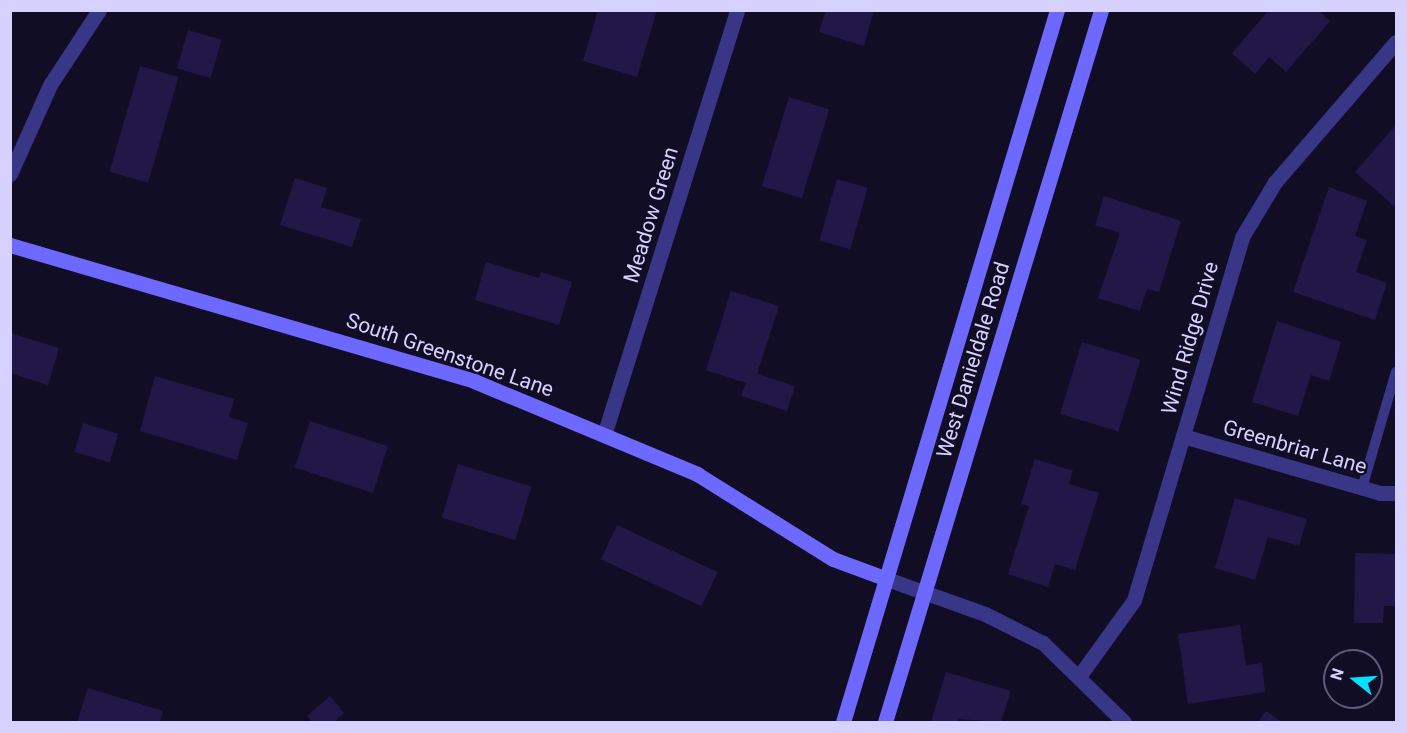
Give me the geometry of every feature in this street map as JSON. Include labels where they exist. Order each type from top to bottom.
[{"type":"main road","name":"West Danieldale Road","points":[[843,723],[884,578],[1057,10]]},
{"type":"main road","name":"West Danieldale Road","points":[[885,723],[1101,10]]},
{"type":"main road","name":"South Greenstone Lane","points":[[10,245],[474,381],[605,432],[696,474],[832,559],[884,578]]},
{"type":"street","points":[[10,174],[50,86],[99,10]]},
{"type":"street","name":"Meadow Green","points":[[605,432],[737,10]]},
{"type":"street","name":"Wind Ridge Drive","points":[[1080,675],[1134,600],[1242,237],[1275,182],[1396,42]]},
{"type":"street","name":"Greenbriar Lane","points":[[1183,436],[1362,488],[1396,493]]},
{"type":"street","points":[[884,578],[926,590],[1043,643],[1080,675],[1124,723]]},
{"type":"lane","points":[[1362,488],[1396,372]]},
{"type":"building","points":[[598,10],[657,10],[637,77],[583,61]]},
{"type":"building","points":[[826,10],[874,10],[864,46],[819,32]]},
{"type":"building","points":[[1269,10],[1318,10],[1330,21],[1286,72],[1269,57],[1255,74],[1232,53]]},
{"type":"building","points":[[188,30],[222,40],[211,78],[177,68]]},
{"type":"building","points":[[140,66],[178,77],[148,183],[110,172]]},
{"type":"building","points":[[789,97],[829,109],[802,198],[762,186]]},
{"type":"building","points":[[1396,125],[1396,203],[1394,206],[1355,172]]},
{"type":"building","points":[[295,178],[327,188],[321,207],[361,219],[352,247],[280,225]]},
{"type":"building","points":[[837,179],[868,188],[850,249],[819,241]]},
{"type":"building","points":[[1329,187],[1367,201],[1355,236],[1367,240],[1356,272],[1387,283],[1375,320],[1293,292]]},
{"type":"building","points":[[1104,196],[1181,221],[1159,292],[1147,289],[1140,311],[1098,298],[1120,233],[1095,225]]},
{"type":"building","points":[[486,262],[539,278],[541,272],[572,282],[559,325],[475,300]]},
{"type":"building","points":[[731,291],[779,306],[757,374],[795,386],[787,411],[741,396],[746,383],[706,370]]},
{"type":"building","points":[[1277,321],[1341,342],[1329,381],[1311,375],[1298,416],[1252,402]]},
{"type":"building","points":[[10,333],[59,348],[48,385],[10,373]]},
{"type":"building","points":[[1082,342],[1140,360],[1118,432],[1060,414]]},
{"type":"building","points":[[155,376],[234,399],[229,417],[248,423],[237,460],[140,431]]},
{"type":"building","points":[[310,421],[388,446],[373,493],[295,468]]},
{"type":"building","points":[[83,423],[118,434],[110,463],[74,452]]},
{"type":"building","points":[[1035,459],[1073,471],[1069,484],[1099,493],[1075,570],[1055,564],[1048,587],[1008,574],[1029,506],[1021,504]]},
{"type":"building","points":[[458,464],[532,487],[515,540],[442,518]]},
{"type":"building","points":[[1235,498],[1307,519],[1299,546],[1268,537],[1255,580],[1215,568]]},
{"type":"building","points":[[617,525],[718,572],[702,606],[601,559]]},
{"type":"building","points":[[1355,553],[1396,554],[1396,606],[1384,606],[1383,623],[1354,623]]},
{"type":"building","points":[[1240,625],[1246,665],[1262,663],[1265,692],[1188,704],[1178,634]]},
{"type":"building","points":[[946,672],[1011,691],[1001,722],[959,719],[958,722],[931,722]]},
{"type":"building","points":[[88,688],[163,711],[160,722],[77,722]]},
{"type":"building","points":[[330,696],[344,713],[334,722],[312,722],[307,716]]},
{"type":"building","points":[[1266,711],[1282,722],[1258,722]]}]
